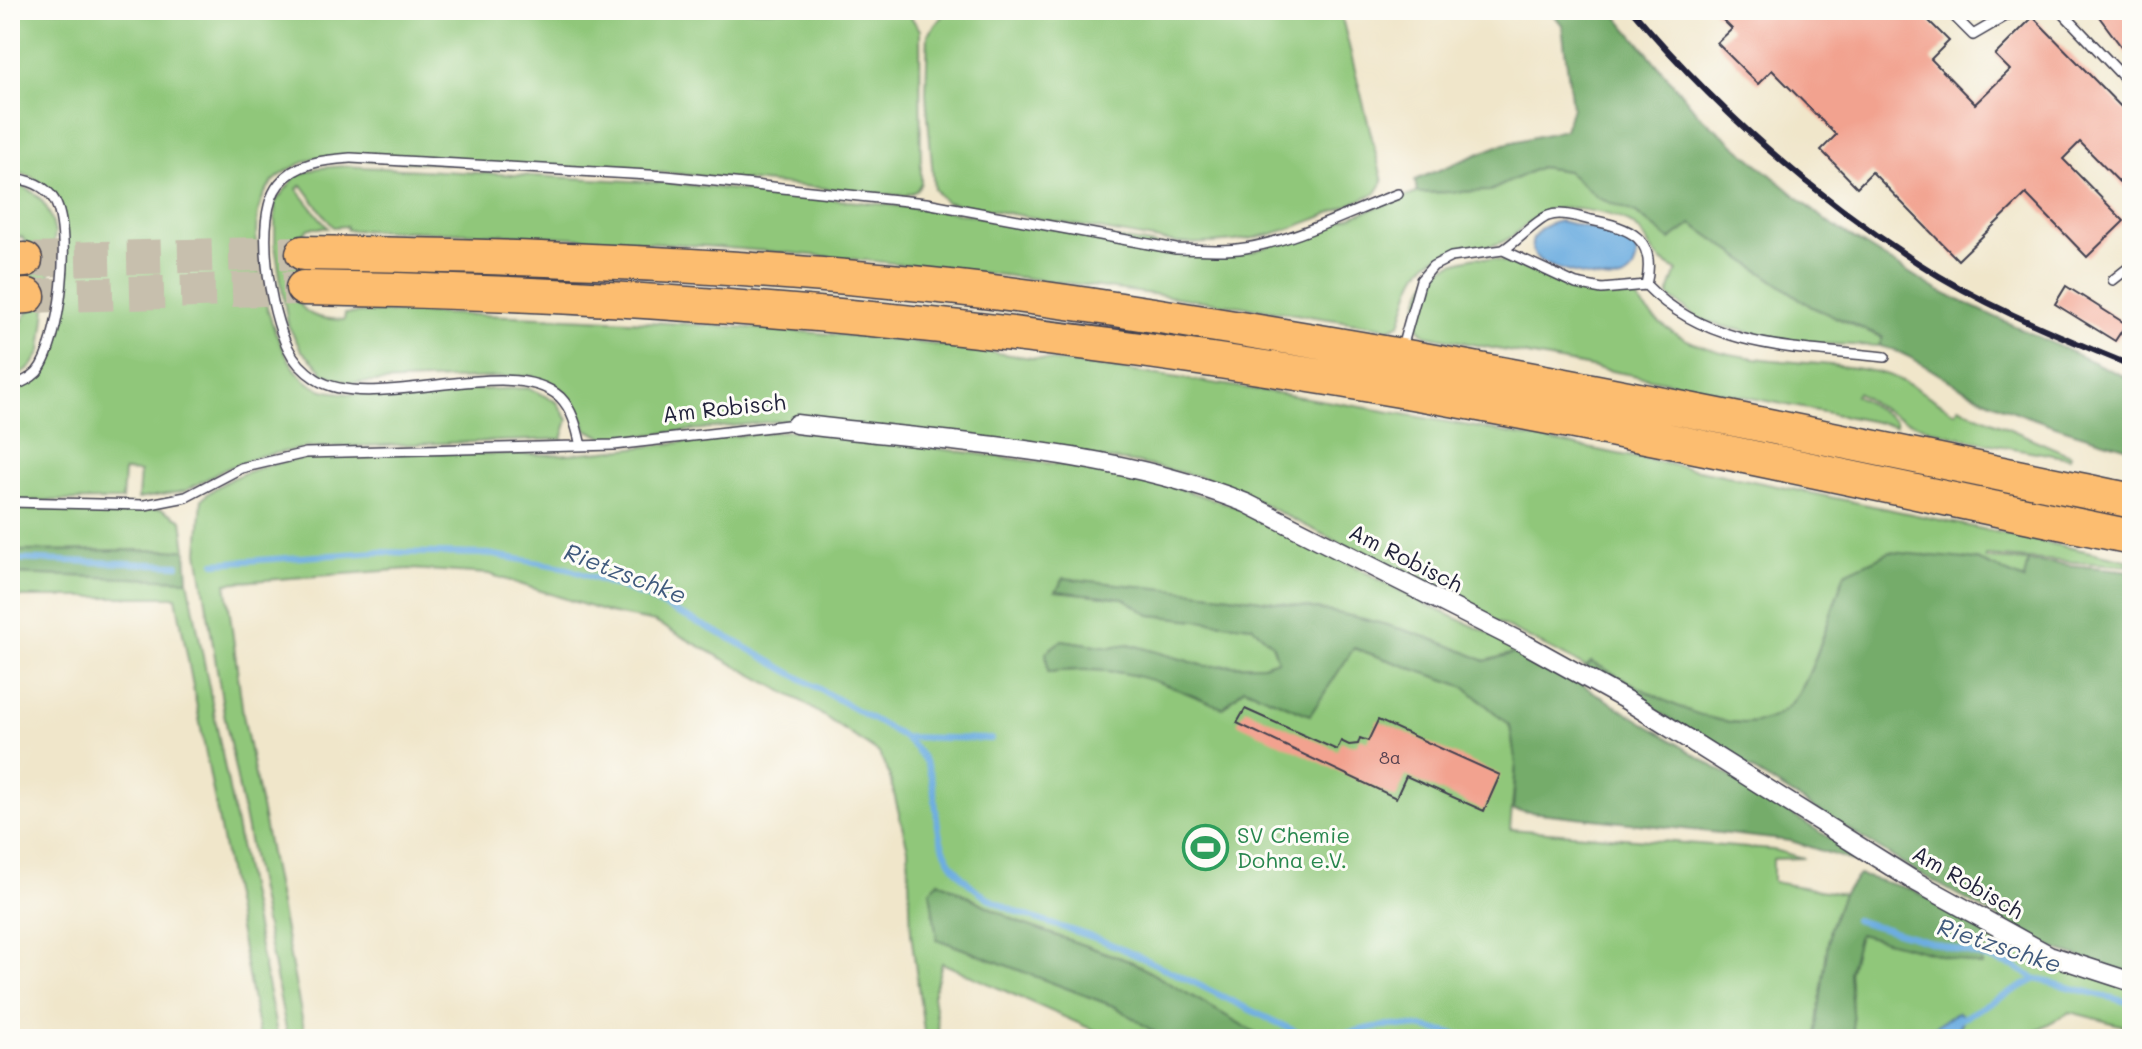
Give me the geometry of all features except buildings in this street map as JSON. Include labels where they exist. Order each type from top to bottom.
[{"type":"highway","points":[[303,253],[510,256],[881,280],[1161,316],[1400,355],[2132,501]]},
{"type":"highway","points":[[303,288],[516,292],[735,305],[879,318],[1154,354],[1411,392],[2132,537]]},
{"type":"street","name":"Am Robisch","points":[[796,424],[1066,458],[1202,485],[1246,503],[1527,645],[1626,700],[1911,879],[2049,955],[2132,982]]},
{"type":"lane","points":[[1948,10],[1973,35],[2016,10]]},
{"type":"lane","points":[[2060,10],[2132,86]]},
{"type":"lane","points":[[581,446],[568,407],[546,388],[487,382],[358,389],[327,385],[299,365],[287,347],[277,316],[268,262],[266,211],[280,182],[294,170],[314,162],[351,158],[667,176],[926,203],[1176,249],[1213,250],[1245,248],[1275,240],[1398,194]]},
{"type":"lane","points":[[10,178],[36,183],[54,199],[63,228],[64,246],[49,349],[37,372],[10,387]]},
{"type":"lane","points":[[1400,355],[1417,288],[1433,266],[1451,257],[1503,250],[1547,216],[1569,215],[1622,227],[1638,237],[1649,261],[1646,285]]},
{"type":"lane","points":[[1503,250],[1576,284],[1602,289],[1646,285]]},
{"type":"lane","points":[[2113,280],[2132,265]]},
{"type":"lane","points":[[1646,285],[1665,304],[1688,319],[1727,335],[1752,342],[1885,357]]},
{"type":"lane","name":"Am Robisch","points":[[10,502],[145,505],[186,497],[241,468],[306,453],[581,446],[796,424]]},
{"type":"green space","points":[[10,10],[906,10],[920,30],[921,183],[916,191],[904,196],[668,173],[314,158],[274,181],[265,193],[258,212],[256,236],[263,293],[282,347],[295,369],[318,388],[350,394],[529,388],[557,402],[568,420],[562,439],[306,448],[260,456],[223,470],[185,491],[138,499],[140,472],[124,471],[122,500],[10,501],[10,393],[43,374],[50,363],[63,313],[67,251],[62,221],[52,196],[35,179],[10,172]]},
{"type":"green space","points":[[947,10],[1340,10],[1383,182],[1376,193],[1302,224],[1232,242],[1176,243],[945,202],[934,189],[926,93],[928,34]]},
{"type":"green space","points":[[1550,10],[1612,10],[1698,114],[1827,222],[1939,291],[2132,380],[2132,449],[2028,417],[1968,391],[1914,359],[1879,346],[1883,337],[1812,307],[1692,224],[1670,240],[1636,213],[1598,198],[1567,171],[1540,167],[1490,191],[1417,193],[1415,180],[1500,145],[1565,130],[1572,107],[1562,25]]},
{"type":"green space","points":[[344,166],[668,183],[940,210],[1213,254],[1252,252],[1417,193],[1490,191],[1540,167],[1567,171],[1598,198],[1636,213],[1670,240],[1692,224],[1812,307],[1883,338],[1879,346],[1798,343],[1712,324],[1698,318],[1668,296],[1677,270],[1653,252],[1634,226],[1608,215],[1572,209],[1550,210],[1497,244],[1443,254],[1427,263],[1410,291],[1400,324],[1389,328],[1129,291],[870,261],[609,240],[347,230],[346,226],[333,227],[302,185],[297,189],[328,228],[309,228],[297,240],[301,270],[298,301],[312,315],[330,319],[344,320],[345,314],[378,312],[752,328],[923,343],[1197,381],[1599,450],[2132,561],[2132,566],[1986,556],[1986,559],[2028,561],[2024,580],[1977,560],[1845,573],[1818,651],[1799,693],[1779,713],[1755,722],[1728,722],[1669,702],[1591,662],[1586,667],[1243,494],[1201,477],[1138,463],[797,419],[607,439],[586,429],[572,400],[560,388],[531,376],[350,383],[321,373],[321,369],[301,350],[288,325],[275,246],[275,202],[296,176],[318,168]]},
{"type":"green space","points":[[10,183],[28,189],[41,200],[50,214],[55,233],[41,351],[32,366],[10,381],[10,325],[22,321],[32,306],[26,275],[30,249],[22,237],[10,235]]},
{"type":"green space","points":[[1477,257],[1498,260],[1589,290],[1632,293],[1656,320],[1684,339],[1715,350],[1748,357],[1851,367],[1894,377],[1955,412],[1959,407],[2070,455],[2069,458],[1931,429],[1904,420],[1857,392],[1855,395],[1896,421],[1896,426],[1425,335],[1415,323],[1420,296],[1431,276],[1450,264]]},
{"type":"green space","points":[[798,430],[1137,475],[1253,512],[1423,603],[1526,650],[1485,661],[1436,640],[1332,612],[1225,596],[1064,579],[1056,591],[1123,598],[1150,615],[1252,626],[1272,644],[1278,660],[1263,665],[1205,666],[1129,644],[1110,647],[1062,640],[1049,672],[1098,670],[1139,676],[1223,707],[1244,688],[1310,715],[1353,648],[1466,687],[1510,726],[1516,764],[1510,829],[1773,850],[1804,858],[1773,859],[1773,882],[1843,894],[1830,928],[1815,1039],[1300,1039],[1258,1034],[1132,962],[1020,923],[938,881],[937,939],[1116,1007],[1165,1039],[1114,1039],[942,963],[933,996],[940,1039],[925,1039],[911,933],[908,849],[889,774],[879,753],[801,701],[655,622],[609,613],[489,574],[410,569],[226,583],[243,714],[306,1039],[288,1039],[224,713],[198,552],[202,499],[234,477],[276,464],[324,456],[376,452],[568,454]]},
{"type":"green space","points":[[10,509],[162,509],[182,520],[186,550],[10,551]]},
{"type":"green space","points":[[186,550],[188,580],[10,574],[10,551]]},
{"type":"green space","points":[[1890,552],[1977,560],[2024,580],[2028,561],[2132,571],[2132,974],[2052,948],[1917,872],[1586,667],[1591,662],[1669,702],[1728,722],[1755,722],[1779,713],[1799,693],[1805,681],[1845,573]]},
{"type":"green space","points":[[10,574],[188,580],[278,1039],[260,1039],[176,597],[10,597]]},
{"type":"green space","points":[[1064,578],[1225,595],[1332,612],[1436,640],[1485,661],[1526,650],[1857,855],[1859,863],[1791,841],[1513,810],[1516,764],[1510,726],[1465,687],[1354,648],[1310,715],[1244,688],[1223,708],[1158,682],[1119,672],[1048,672],[1046,652],[1062,640],[1110,647],[1129,644],[1205,666],[1263,665],[1278,660],[1272,644],[1252,626],[1150,615],[1123,598],[1056,591]]},
{"type":"green space","points":[[1859,875],[1913,890],[1993,934],[1982,956],[1982,966],[1859,934],[1849,973],[1854,1039],[1815,1039],[1830,928],[1843,894]]},
{"type":"green space","points":[[938,881],[1020,923],[1132,962],[1258,1034],[1300,1039],[1165,1039],[1116,1007],[937,939],[930,891]]},
{"type":"green space","points":[[1859,934],[1982,965],[1982,956],[1993,934],[2132,989],[2132,1028],[2070,1012],[2020,1039],[1944,1039],[1962,1024],[1919,1034],[1915,1039],[1854,1039],[1849,973]]},
{"type":"water","points":[[1560,221],[1631,238],[1637,256],[1631,273],[1621,279],[1604,279],[1565,271],[1538,259],[1533,252],[1533,239],[1541,229]]},
{"type":"water","points":[[1958,1012],[1964,1016],[1952,1034],[1915,1039]]},
{"type":"waterway","name":"Rietzschke","points":[[215,563],[376,552],[488,554],[563,567],[646,597],[733,640],[904,737],[991,739]]},
{"type":"waterway","name":"Rietzschke","points":[[10,559],[178,565]]},
{"type":"waterway","points":[[904,737],[922,756],[929,770],[940,835],[950,861],[975,888],[992,900],[1011,910],[1113,945],[1306,1036],[1333,1036],[1376,1027],[1401,1026],[1427,1028],[1477,1039]]},
{"type":"waterway","name":"Rietzschke","points":[[1855,920],[2013,966],[2036,979],[2132,1003]]},
{"type":"waterway","points":[[1960,1019],[2036,979]]},
{"type":"tunnel","points":[[25,260],[303,253]]},
{"type":"tunnel","points":[[28,296],[303,288]]},
{"type":"railway","points":[[1632,10],[1696,81],[1766,147],[1879,236],[1969,293],[2132,366]]},
{"type":"place","name":"SV Chemie Dohna e.V.","points":[[1206,848]]}]
